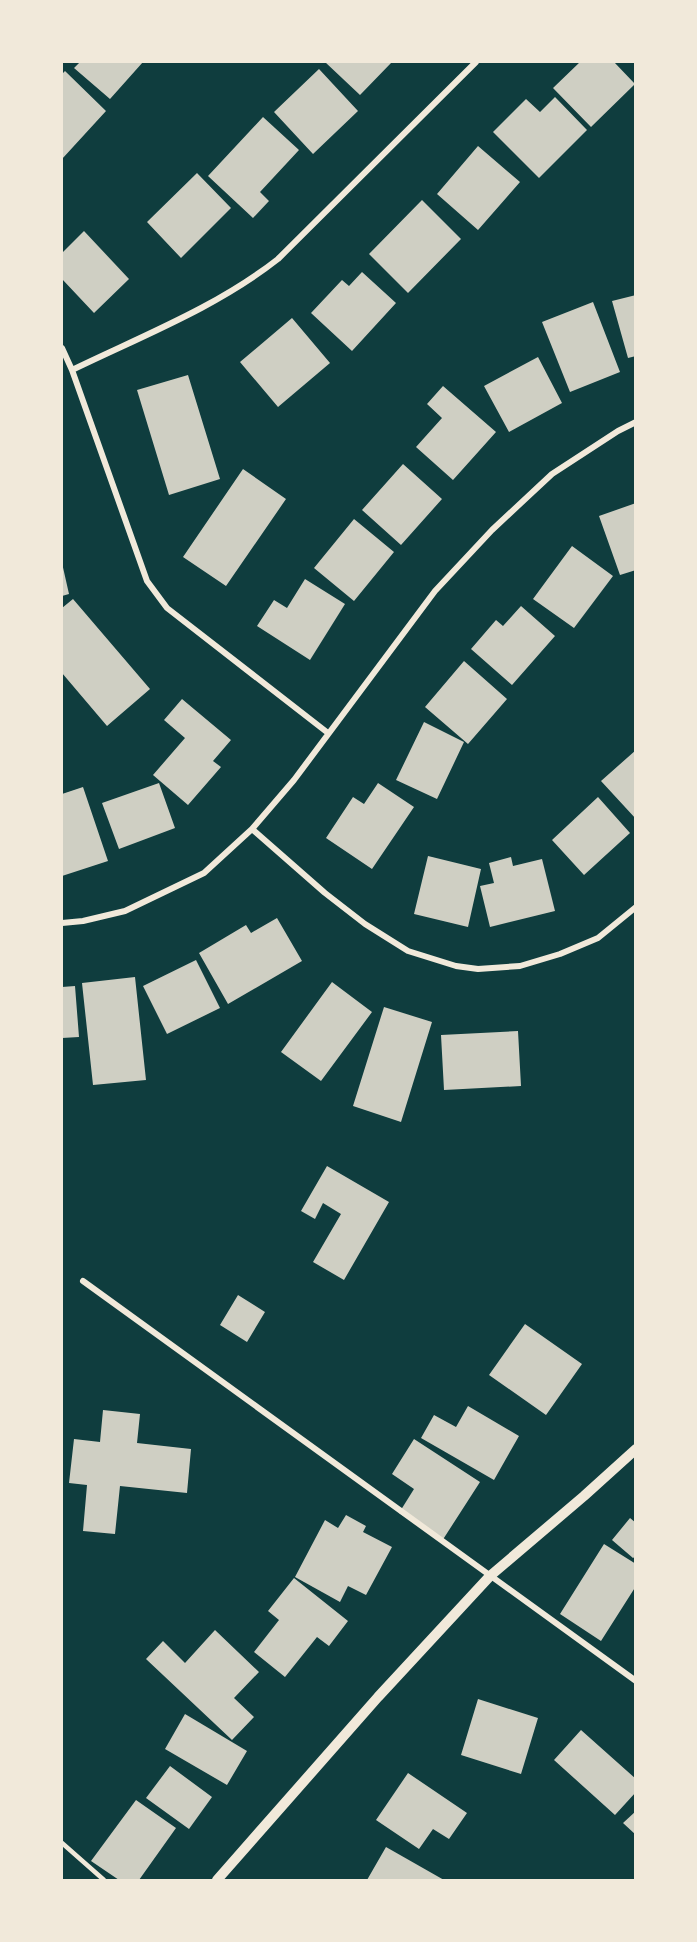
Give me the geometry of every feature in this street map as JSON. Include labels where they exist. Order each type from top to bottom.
[{"type":"street","points":[[72,370],[220,299],[256,277],[278,260],[476,62]]},
{"type":"street","points":[[62,348],[72,370],[147,581],[157,596],[167,608],[328,732]]},
{"type":"street","points":[[62,923],[83,921],[125,911],[204,873],[252,829],[294,780],[435,591],[492,531],[552,474],[618,431],[636,423]]},
{"type":"street","points":[[252,829],[325,893],[365,924],[408,951],[456,966],[478,969],[520,966],[560,954],[598,938],[636,907]]},
{"type":"street","points":[[83,1281],[636,1681]]},
{"type":"street","points":[[217,1881],[378,1697],[490,1576],[636,1449]]},
{"type":"lane","points":[[62,1843],[104,1881]]},
{"type":"building","points":[[80,62],[143,62],[110,99],[74,68]]},
{"type":"building","points":[[325,62],[392,62],[360,95]]},
{"type":"building","points":[[580,62],[614,62],[635,84],[591,127],[553,88]]},
{"type":"building","points":[[319,69],[358,111],[313,154],[274,112]]},
{"type":"building","points":[[65,71],[106,111],[62,159],[62,74]]},
{"type":"building","points":[[555,97],[587,130],[539,178],[493,132],[526,99],[540,112]]},
{"type":"building","points":[[263,117],[299,150],[260,192],[269,201],[253,218],[208,176]]},
{"type":"building","points":[[478,146],[520,182],[478,230],[437,194]]},
{"type":"building","points":[[197,173],[231,208],[181,258],[147,222]]},
{"type":"building","points":[[422,200],[461,239],[408,293],[369,254]]},
{"type":"building","points":[[84,231],[129,279],[94,313],[62,279],[62,253]]},
{"type":"building","points":[[362,272],[396,303],[352,351],[311,313],[342,280],[349,286]]},
{"type":"building","points":[[636,295],[636,356],[628,358],[612,301]]},
{"type":"building","points":[[593,302],[620,372],[570,392],[542,322]]},
{"type":"building","points":[[292,318],[330,363],[278,407],[240,362]]},
{"type":"building","points":[[538,357],[562,403],[509,432],[484,386]]},
{"type":"building","points":[[188,375],[220,479],[169,495],[137,390]]},
{"type":"building","points":[[443,386],[496,432],[453,480],[416,447],[442,418],[427,404]]},
{"type":"building","points":[[403,464],[442,499],[401,545],[362,510]]},
{"type":"building","points":[[243,469],[286,499],[226,586],[183,557]]},
{"type":"building","points":[[636,503],[636,570],[620,575],[599,516]]},
{"type":"building","points":[[354,519],[394,552],[354,601],[314,568]]},
{"type":"building","points":[[572,546],[613,576],[574,628],[533,599]]},
{"type":"building","points":[[62,563],[69,594],[62,596]]},
{"type":"building","points":[[305,579],[345,604],[310,660],[257,626],[274,600],[287,608]]},
{"type":"building","points":[[73,599],[150,689],[107,726],[62,673],[62,608]]},
{"type":"building","points":[[521,606],[555,636],[512,685],[471,649],[496,620],[503,626]]},
{"type":"building","points":[[464,661],[507,699],[468,744],[425,707]]},
{"type":"building","points":[[182,699],[231,740],[213,761],[221,767],[188,805],[153,775],[185,738],[164,720]]},
{"type":"building","points":[[424,722],[464,742],[437,799],[396,780]]},
{"type":"building","points":[[636,750],[636,819],[601,781]]},
{"type":"building","points":[[159,783],[175,828],[119,849],[102,803]]},
{"type":"building","points":[[378,783],[414,807],[372,869],[326,838],[353,797],[364,804]]},
{"type":"building","points":[[83,787],[108,861],[62,876],[62,794]]},
{"type":"building","points":[[598,797],[630,833],[584,875],[552,840]]},
{"type":"building","points":[[428,856],[481,869],[468,927],[414,914]]},
{"type":"building","points":[[511,857],[513,866],[542,859],[555,911],[490,927],[480,886],[494,883],[489,863]]},
{"type":"building","points":[[277,918],[302,961],[228,1004],[199,953],[246,925],[251,933]]},
{"type":"building","points":[[196,960],[220,1008],[167,1034],[143,986]]},
{"type":"building","points":[[135,977],[146,1080],[93,1085],[82,983]]},
{"type":"building","points":[[332,982],[372,1012],[321,1081],[281,1052]]},
{"type":"building","points":[[75,986],[79,1037],[62,1038],[62,987]]},
{"type":"building","points":[[384,1007],[432,1022],[401,1122],[353,1106]]},
{"type":"building","points":[[518,1031],[521,1086],[444,1090],[441,1035]]},
{"type":"building","points":[[327,1166],[389,1202],[344,1280],[313,1262],[341,1214],[323,1203],[315,1219],[301,1211]]},
{"type":"building","points":[[238,1295],[265,1312],[247,1342],[220,1325]]},
{"type":"building","points":[[525,1324],[582,1364],[546,1415],[489,1375]]},
{"type":"building","points":[[468,1406],[519,1436],[494,1480],[421,1438],[434,1415],[456,1427]]},
{"type":"building","points":[[103,1410],[140,1414],[137,1443],[191,1449],[187,1493],[120,1486],[115,1534],[83,1531],[87,1485],[69,1483],[74,1439],[100,1442]]},
{"type":"building","points":[[414,1439],[480,1482],[442,1541],[399,1513],[414,1489],[392,1474]]},
{"type":"building","points":[[346,1515],[366,1526],[363,1532],[392,1547],[366,1595],[348,1586],[340,1602],[295,1577],[325,1520],[338,1528]]},
{"type":"building","points":[[630,1518],[636,1523],[636,1556],[633,1558],[612,1540]]},
{"type":"building","points":[[604,1544],[636,1564],[636,1586],[601,1641],[560,1614]]},
{"type":"building","points":[[294,1578],[348,1621],[329,1646],[317,1637],[285,1677],[254,1652],[279,1620],[268,1611]]},
{"type":"building","points":[[215,1630],[259,1672],[234,1698],[254,1717],[232,1740],[146,1659],[163,1641],[185,1663]]},
{"type":"building","points":[[478,1699],[538,1718],[521,1774],[461,1755]]},
{"type":"building","points":[[185,1714],[247,1751],[227,1785],[165,1749]]},
{"type":"building","points":[[581,1730],[636,1779],[636,1792],[615,1815],[554,1760]]},
{"type":"building","points":[[170,1766],[212,1797],[189,1829],[146,1798]]},
{"type":"building","points":[[408,1773],[467,1813],[449,1839],[433,1829],[419,1849],[376,1820]]},
{"type":"building","points":[[136,1800],[176,1828],[139,1880],[119,1880],[91,1861]]},
{"type":"building","points":[[636,1811],[636,1835],[623,1823]]},
{"type":"building","points":[[386,1847],[444,1880],[367,1880]]}]
